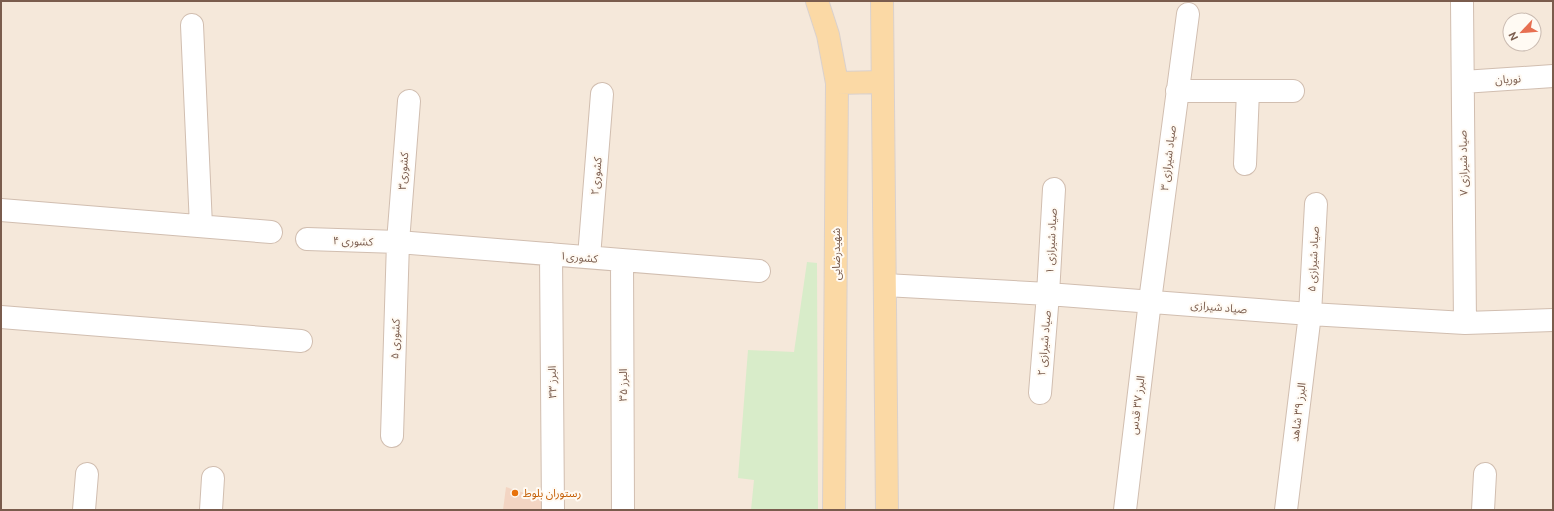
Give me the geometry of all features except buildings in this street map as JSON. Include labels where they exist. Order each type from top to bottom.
[{"type":"main road","name":"شهیدرضایی","points":[[817,1],[828,35],[837,83],[834,510]]},
{"type":"main road","points":[[882,1],[887,510]]},
{"type":"main road","points":[[837,83],[882,82]]},
{"type":"street","name":"صیاد شیرازی ۷","points":[[1462,4],[1465,323]]},
{"type":"street","name":"صیاد شیرازی ۳","points":[[1150,301],[1188,14]]},
{"type":"street","points":[[192,25],[201,226]]},
{"type":"street","name":"نوریان","points":[[1463,82],[1553,76]]},
{"type":"street","points":[[1177,91],[1293,91]]},
{"type":"street","points":[[1245,164],[1248,91]]},
{"type":"street","name":"کشوری۲","points":[[589,257],[602,94]]},
{"type":"street","name":"کشوری۳","points":[[398,242],[409,101]]},
{"type":"street","name":"صیاد شیرازی ۱","points":[[1048,294],[1054,189]]},
{"type":"street","name":"صیاد شیرازی ۵","points":[[1310,314],[1316,204]]},
{"type":"street","points":[[1,210],[271,232]]},
{"type":"street","name":"کشوری ۴","points":[[308,240],[398,242]]},
{"type":"street","name":"کشوری۱","points":[[398,242],[759,271]]},
{"type":"street","name":"کشوری ۵","points":[[392,436],[398,242]]},
{"type":"street","name":"البرز ۳۳","points":[[551,254],[553,510]]},
{"type":"street","name":"البرز ۳۵","points":[[622,260],[623,510]]},
{"type":"street","name":"صیاد شیرازی","points":[[885,285],[1048,294],[1310,314],[1465,323],[1553,320]]},
{"type":"street","name":"صیاد شیرازی ۲","points":[[1040,393],[1048,294]]},
{"type":"street","name":"البرز ۳۷ قدس","points":[[1125,510],[1150,301]]},
{"type":"street","name":"البرز ۳۹ شاهد","points":[[1286,510],[1310,314]]},
{"type":"street","points":[[1,317],[301,340]]},
{"type":"street","points":[[84,510],[87,474]]},
{"type":"street","points":[[1483,510],[1485,474]]},
{"type":"street","points":[[211,510],[213,478]]},
{"type":"shaded area","points":[[1,1],[1553,1],[1553,510],[1,510]]},
{"type":"green space","points":[[807,262],[817,263],[818,510],[751,510],[754,480],[738,478],[748,350],[794,352]]},
{"type":"place","name":"رستوران بلوط","points":[[515,493]]}]
